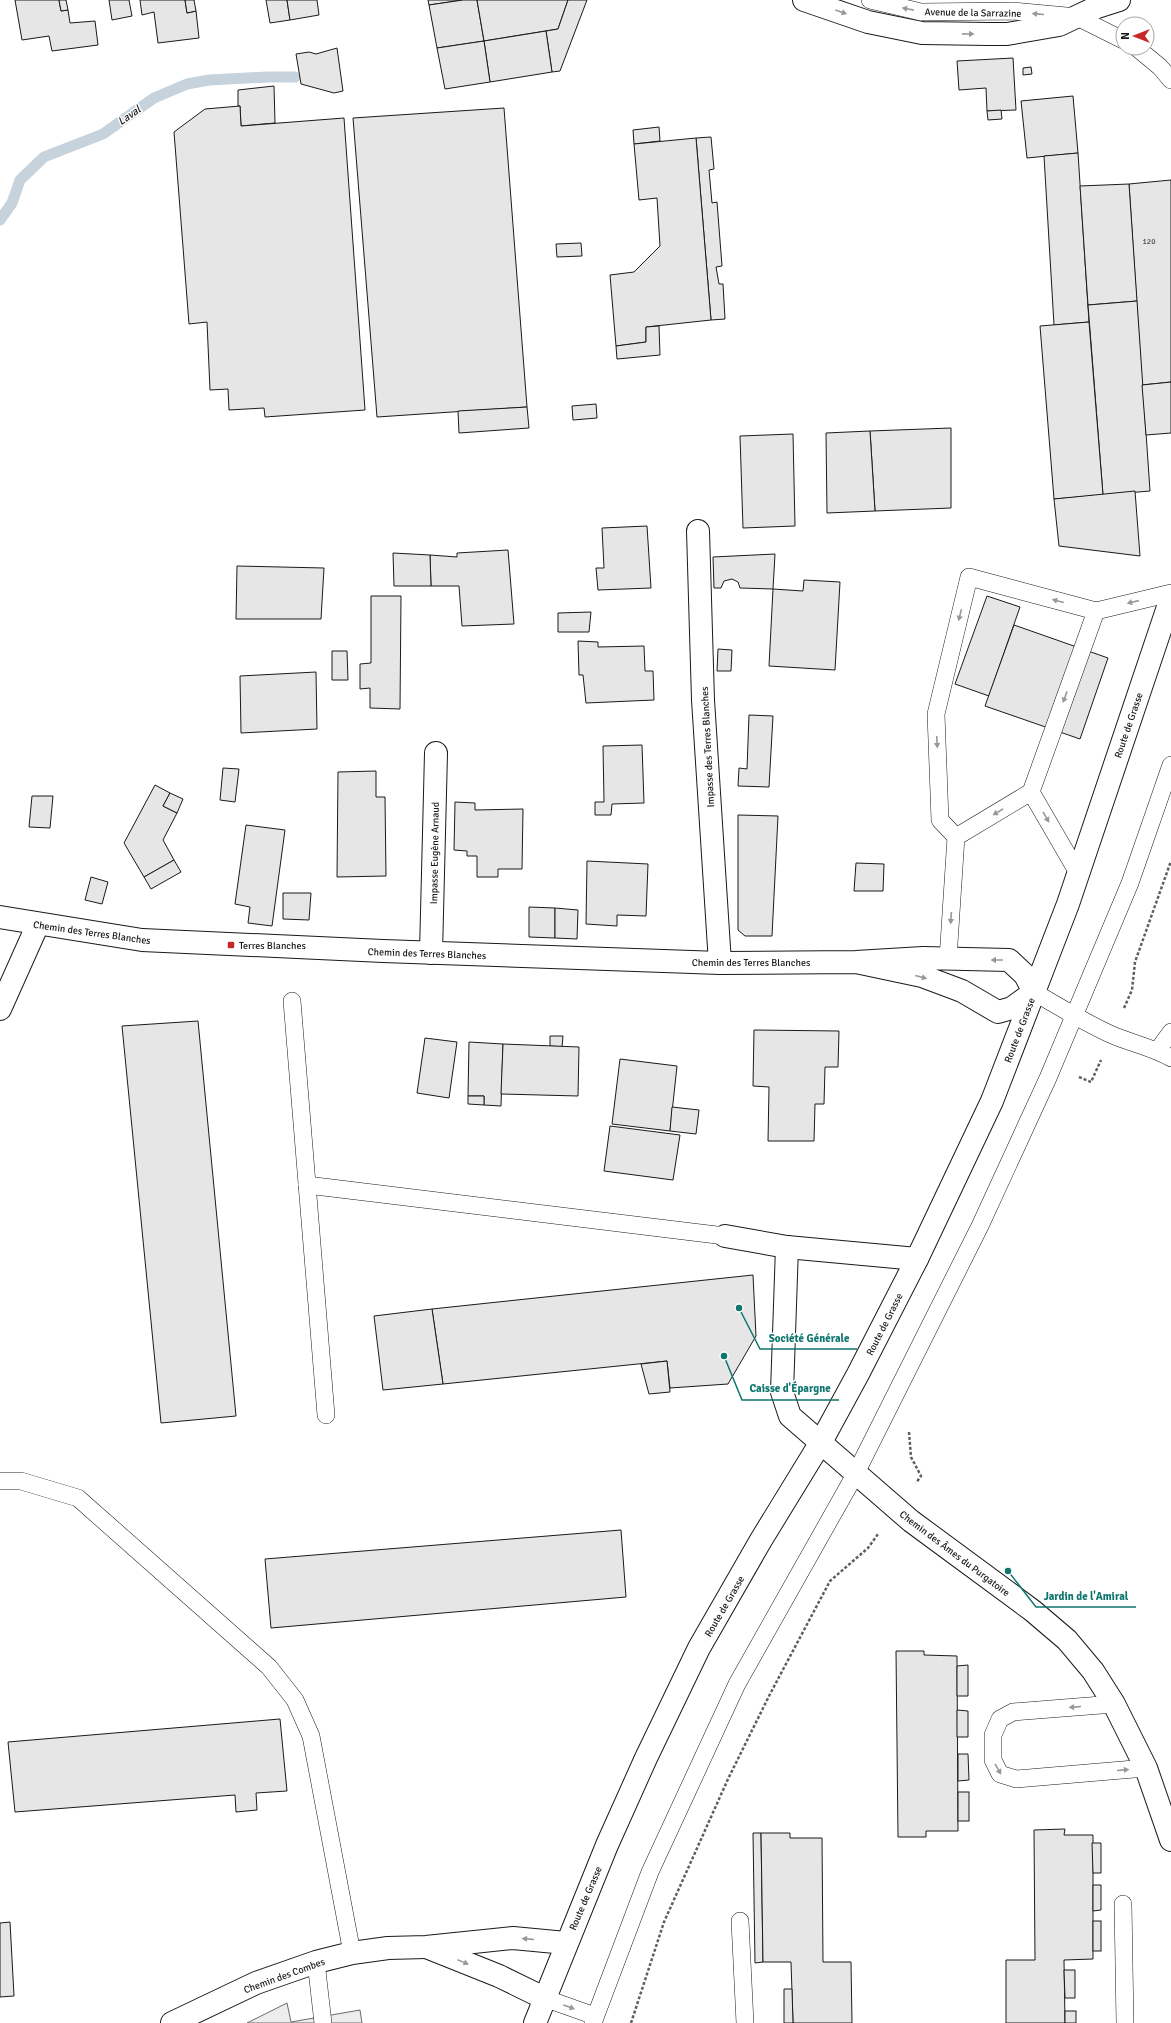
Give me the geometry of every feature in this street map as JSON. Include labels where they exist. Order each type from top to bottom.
[{"type":"street","name":"Avenue de la Sarrazine","points":[[804,0],[868,22],[922,33],[1007,34],[1059,25],[1097,7],[1119,0]]},
{"type":"street","name":"Impasse des Terres Blanches","points":[[698,531],[703,700],[720,963]]},
{"type":"street","name":"Route de Grasse","points":[[535,2023],[566,1943],[646,1758],[700,1648],[761,1540],[821,1442],[858,1374],[917,1259],[992,1101],[1078,872],[1171,598]]},
{"type":"street","name":"Impasse Eugène Arnaud","points":[[431,953],[436,753]]},
{"type":"street","name":"Chemin des Terres Blanches","points":[[0,917],[142,940],[431,953],[720,963],[856,962],[923,958],[1009,960],[1025,975],[1034,992],[1012,1008],[998,1012],[962,991],[922,976],[856,962]]},
{"type":"street","points":[[0,1009],[38,924]]},
{"type":"street","points":[[726,1236],[787,1247],[917,1259]]},
{"type":"street","name":"Chemin des Âmes du Purgatoire","points":[[787,1247],[782,1392],[790,1416],[911,1521],[1033,1611],[1067,1640],[1093,1671],[1114,1704],[1146,1768],[1171,1840]]},
{"type":"street","name":"Chemin des Combes","points":[[172,2023],[256,1983],[316,1962],[352,1953],[388,1948],[426,1947],[513,1938],[566,1943]]},
{"type":"street","name":"Chemin des Combes","points":[[426,1947],[499,1976],[544,1998]]},
{"type":"lane","name":"Avenue de la Sarrazine","points":[[870,0],[921,12],[1013,11],[1076,17],[1115,36]]},
{"type":"lane","points":[[1147,56],[1160,67],[1171,80]]},
{"type":"lane","points":[[948,959],[956,837],[940,820],[936,714],[969,577],[1096,611],[1171,593]]},
{"type":"lane","points":[[956,837],[1031,792],[1096,611]]},
{"type":"lane","points":[[544,1998],[594,2020],[650,1872],[737,1684],[856,1473],[980,1226],[1048,1078],[1130,883],[1171,765]]},
{"type":"lane","points":[[1031,792],[1078,872]]},
{"type":"lane","points":[[1034,992],[1074,1016],[1112,1034],[1165,1054],[1171,1032]]},
{"type":"lane","points":[[292,1001],[326,1415]]},
{"type":"lane","points":[[307,1185],[726,1236]]},
{"type":"lane","points":[[0,1481],[21,1481],[78,1498],[269,1667],[295,1700],[311,1736],[352,1953]]},
{"type":"lane","points":[[1114,1704],[1013,1712],[1000,1718],[993,1735],[993,1760],[1000,1774],[1016,1779],[1146,1768]]},
{"type":"lane","points":[[1123,1904],[1125,2023]]},
{"type":"lane","points":[[740,1921],[745,2023]]},
{"type":"lane","points":[[316,1962],[323,2023]]},
{"type":"path","points":[[1132,990],[1135,962],[1171,861]]},
{"type":"path","points":[[631,2023],[664,1922],[728,1779],[769,1696],[830,1581],[868,1548]]},
{"type":"shaded area","points":[[287,2003],[291,2022],[360,2010],[362,2023],[247,2023]]},
{"type":"building","points":[[15,0],[59,0],[61,11],[68,10],[70,23],[95,21],[98,45],[52,51],[49,36],[22,40]]},
{"type":"building","points":[[59,0],[66,0],[68,10],[61,11]]},
{"type":"building","points":[[109,0],[129,0],[132,16],[112,20]]},
{"type":"building","points":[[140,0],[185,0],[187,13],[196,11],[199,38],[158,43],[154,12],[142,15]]},
{"type":"building","points":[[185,0],[194,0],[196,11],[187,13]]},
{"type":"building","points":[[266,0],[287,0],[290,20],[270,23]]},
{"type":"building","points":[[287,0],[317,0],[319,15],[290,20]]},
{"type":"building","points":[[428,0],[463,0],[429,5]]},
{"type":"building","points":[[463,0],[477,0],[484,41],[437,48],[429,5]]},
{"type":"building","points":[[477,0],[568,0],[558,29],[484,41]]},
{"type":"building","points":[[568,0],[587,0],[560,71],[552,72],[546,31],[558,29]]},
{"type":"building","points":[[546,31],[552,72],[490,82],[484,41]]},
{"type":"building","points":[[484,41],[490,82],[445,89],[437,48]]},
{"type":"building","points":[[337,48],[343,91],[334,93],[301,84],[296,54],[309,52],[316,54]]},
{"type":"building","points":[[1013,58],[1016,110],[987,111],[986,88],[959,90],[957,61]]},
{"type":"building","points":[[1031,67],[1032,74],[1023,75],[1023,68]]},
{"type":"building","points":[[274,86],[275,123],[241,126],[240,106],[238,106],[238,90]]},
{"type":"building","points":[[1073,96],[1078,153],[1027,158],[1021,101]]},
{"type":"building","points":[[240,106],[241,126],[344,118],[365,410],[265,417],[264,408],[229,410],[228,389],[210,390],[207,322],[189,324],[174,132],[205,109]]},
{"type":"building","points":[[504,108],[527,407],[377,417],[353,118]]},
{"type":"building","points":[[1001,110],[1002,119],[988,120],[987,111]]},
{"type":"building","points":[[659,127],[660,141],[634,144],[633,130]]},
{"type":"building","points":[[711,137],[714,169],[709,170],[712,203],[717,202],[722,266],[716,267],[719,284],[723,284],[725,319],[711,320],[696,138]]},
{"type":"building","points":[[696,138],[711,320],[646,327],[646,342],[616,346],[610,275],[634,272],[660,246],[657,198],[639,200],[634,144]]},
{"type":"building","points":[[1078,153],[1089,322],[1054,325],[1044,156]]},
{"type":"building","points":[[1171,180],[1171,382],[1142,385],[1129,184]]},
{"type":"building","points":[[1129,184],[1137,301],[1088,305],[1080,186]]},
{"type":"building","points":[[581,243],[582,256],[557,257],[556,244]]},
{"type":"building","points":[[1137,301],[1150,491],[1103,495],[1088,305]]},
{"type":"building","points":[[1089,322],[1103,495],[1054,499],[1040,326]]},
{"type":"building","points":[[659,326],[660,355],[617,359],[616,346],[646,342],[646,327]]},
{"type":"building","points":[[1171,382],[1171,433],[1146,435],[1142,385]]},
{"type":"building","points":[[596,404],[597,418],[573,420],[572,406]]},
{"type":"building","points":[[527,407],[529,428],[459,433],[458,411]]},
{"type":"building","points":[[951,428],[951,508],[875,511],[870,431]]},
{"type":"building","points":[[870,431],[875,511],[827,513],[826,433]]},
{"type":"building","points":[[793,434],[795,526],[743,528],[740,436]]},
{"type":"building","points":[[1135,491],[1140,556],[1059,546],[1054,499]]},
{"type":"building","points":[[647,526],[651,588],[598,590],[596,568],[604,568],[602,528]]},
{"type":"building","points":[[508,550],[514,624],[462,626],[459,586],[431,586],[430,555],[457,557],[457,553]]},
{"type":"building","points":[[393,553],[430,555],[431,586],[394,586]]},
{"type":"building","points":[[775,554],[773,589],[740,588],[738,582],[732,579],[724,581],[721,588],[714,588],[713,557]]},
{"type":"building","points":[[237,566],[324,568],[321,619],[236,619]]},
{"type":"building","points":[[804,580],[840,582],[835,670],[769,666],[773,589],[803,591]]},
{"type":"building","points":[[371,596],[401,596],[400,709],[370,708],[370,688],[360,689],[360,664],[371,663]]},
{"type":"building","points":[[987,596],[1020,607],[989,696],[955,684]]},
{"type":"building","points":[[591,612],[589,632],[558,632],[558,613]]},
{"type":"building","points":[[1014,625],[1108,658],[1080,739],[985,706]]},
{"type":"building","points":[[578,641],[598,642],[598,647],[644,646],[645,671],[653,671],[654,700],[586,703],[583,675],[579,675]]},
{"type":"building","points":[[718,649],[732,650],[731,671],[717,671]]},
{"type":"building","points":[[332,651],[347,651],[348,680],[332,680]]},
{"type":"building","points":[[316,672],[317,729],[241,733],[240,676]]},
{"type":"building","points":[[749,715],[773,716],[769,787],[738,786],[739,768],[747,769]]},
{"type":"building","points":[[642,745],[644,803],[612,804],[611,815],[595,815],[595,802],[604,802],[603,746]]},
{"type":"building","points":[[223,768],[239,769],[235,802],[220,800]]},
{"type":"building","points":[[376,771],[376,797],[385,797],[386,876],[337,877],[338,772]]},
{"type":"building","points":[[155,785],[170,793],[163,806],[177,813],[163,840],[174,860],[144,877],[124,843]]},
{"type":"building","points":[[170,793],[183,799],[177,813],[163,806]]},
{"type":"building","points":[[32,796],[53,796],[50,828],[29,827]]},
{"type":"building","points":[[455,802],[475,803],[475,810],[523,809],[522,869],[498,869],[498,877],[477,877],[477,856],[467,856],[467,851],[454,850]]},
{"type":"building","points":[[738,815],[778,816],[772,936],[745,936],[738,930]]},
{"type":"building","points":[[246,825],[285,830],[272,926],[248,923],[250,907],[235,904]]},
{"type":"building","points":[[174,860],[181,872],[151,889],[144,877]]},
{"type":"building","points":[[587,861],[648,864],[646,916],[617,915],[617,926],[586,924]]},
{"type":"building","points":[[856,863],[884,864],[883,891],[854,891]]},
{"type":"building","points":[[91,877],[108,882],[102,904],[85,900]]},
{"type":"building","points":[[283,893],[311,893],[309,920],[283,919]]},
{"type":"building","points":[[529,907],[555,908],[555,938],[529,937]]},
{"type":"building","points":[[555,908],[578,910],[577,939],[555,938]]},
{"type":"building","points":[[198,1021],[236,1416],[161,1423],[122,1026]]},
{"type":"building","points":[[754,1030],[839,1031],[838,1067],[825,1067],[824,1104],[815,1104],[814,1141],[768,1141],[769,1087],[753,1086]]},
{"type":"building","points":[[550,1036],[563,1036],[562,1047],[550,1046]]},
{"type":"building","points":[[425,1038],[457,1042],[449,1098],[417,1093]]},
{"type":"building","points":[[469,1042],[503,1044],[501,1106],[484,1105],[484,1096],[468,1096]]},
{"type":"building","points":[[503,1044],[579,1047],[578,1096],[501,1094]]},
{"type":"building","points":[[620,1059],[677,1066],[670,1131],[612,1124]]},
{"type":"building","points":[[468,1096],[484,1096],[484,1105],[468,1104]]},
{"type":"building","points":[[672,1107],[699,1110],[696,1134],[670,1131]]},
{"type":"building","points":[[610,1126],[680,1135],[673,1180],[604,1171]]},
{"type":"building","points":[[753,1275],[756,1336],[728,1384],[670,1388],[667,1361],[443,1384],[432,1309]]},
{"type":"building","points":[[432,1309],[443,1384],[383,1390],[374,1316]]},
{"type":"building","points":[[667,1361],[670,1392],[649,1394],[641,1364]]},
{"type":"building","points":[[621,1530],[626,1597],[271,1628],[265,1559]]},
{"type":"building","points":[[896,1651],[924,1651],[924,1655],[957,1656],[958,1831],[926,1831],[926,1837],[898,1837]]},
{"type":"building","points":[[968,1665],[968,1696],[957,1696],[957,1666]]},
{"type":"building","points":[[957,1710],[968,1711],[968,1737],[957,1737]]},
{"type":"building","points":[[280,1719],[287,1791],[256,1793],[257,1810],[236,1812],[235,1795],[15,1812],[8,1742]]},
{"type":"building","points":[[958,1754],[968,1754],[969,1780],[958,1781]]},
{"type":"building","points":[[958,1792],[969,1792],[969,1821],[958,1821]]},
{"type":"building","points":[[1065,1829],[1064,1835],[1093,1835],[1093,1959],[1064,1960],[1065,2023],[1006,2023],[1006,1960],[1035,1960],[1034,1830]]},
{"type":"building","points":[[753,1833],[761,1833],[763,1962],[755,1963]]},
{"type":"building","points":[[761,1833],[790,1833],[790,1838],[822,1838],[823,1962],[851,1962],[852,2023],[793,2023],[791,1962],[763,1962]]},
{"type":"building","points":[[1092,1843],[1101,1843],[1101,1873],[1093,1873]]},
{"type":"building","points":[[1093,1885],[1101,1885],[1101,1910],[1093,1911]]},
{"type":"building","points":[[1093,1921],[1101,1921],[1101,1951],[1093,1951]]},
{"type":"building","points":[[10,1922],[14,1996],[0,1997],[0,1923]]},
{"type":"building","points":[[1064,1970],[1075,1970],[1075,1998],[1065,1998]]},
{"type":"building","points":[[784,1989],[792,1989],[793,2023],[784,2023]]},
{"type":"building","points":[[1065,2011],[1076,2011],[1076,2023],[1065,2023]]},
{"type":"waterway","name":"Laval","points":[[0,220],[12,203],[20,180],[44,157],[103,134],[154,98],[187,84],[209,80],[295,77]]},
{"type":"place","name":"Terres Blanches","points":[[231,945]]},
{"type":"place","name":"Société Générale","points":[[739,1308]]},
{"type":"place","name":"Caisse d'Épargne","points":[[724,1356]]},
{"type":"place","name":"Jardin de l'Amiral","points":[[1008,1571]]}]
